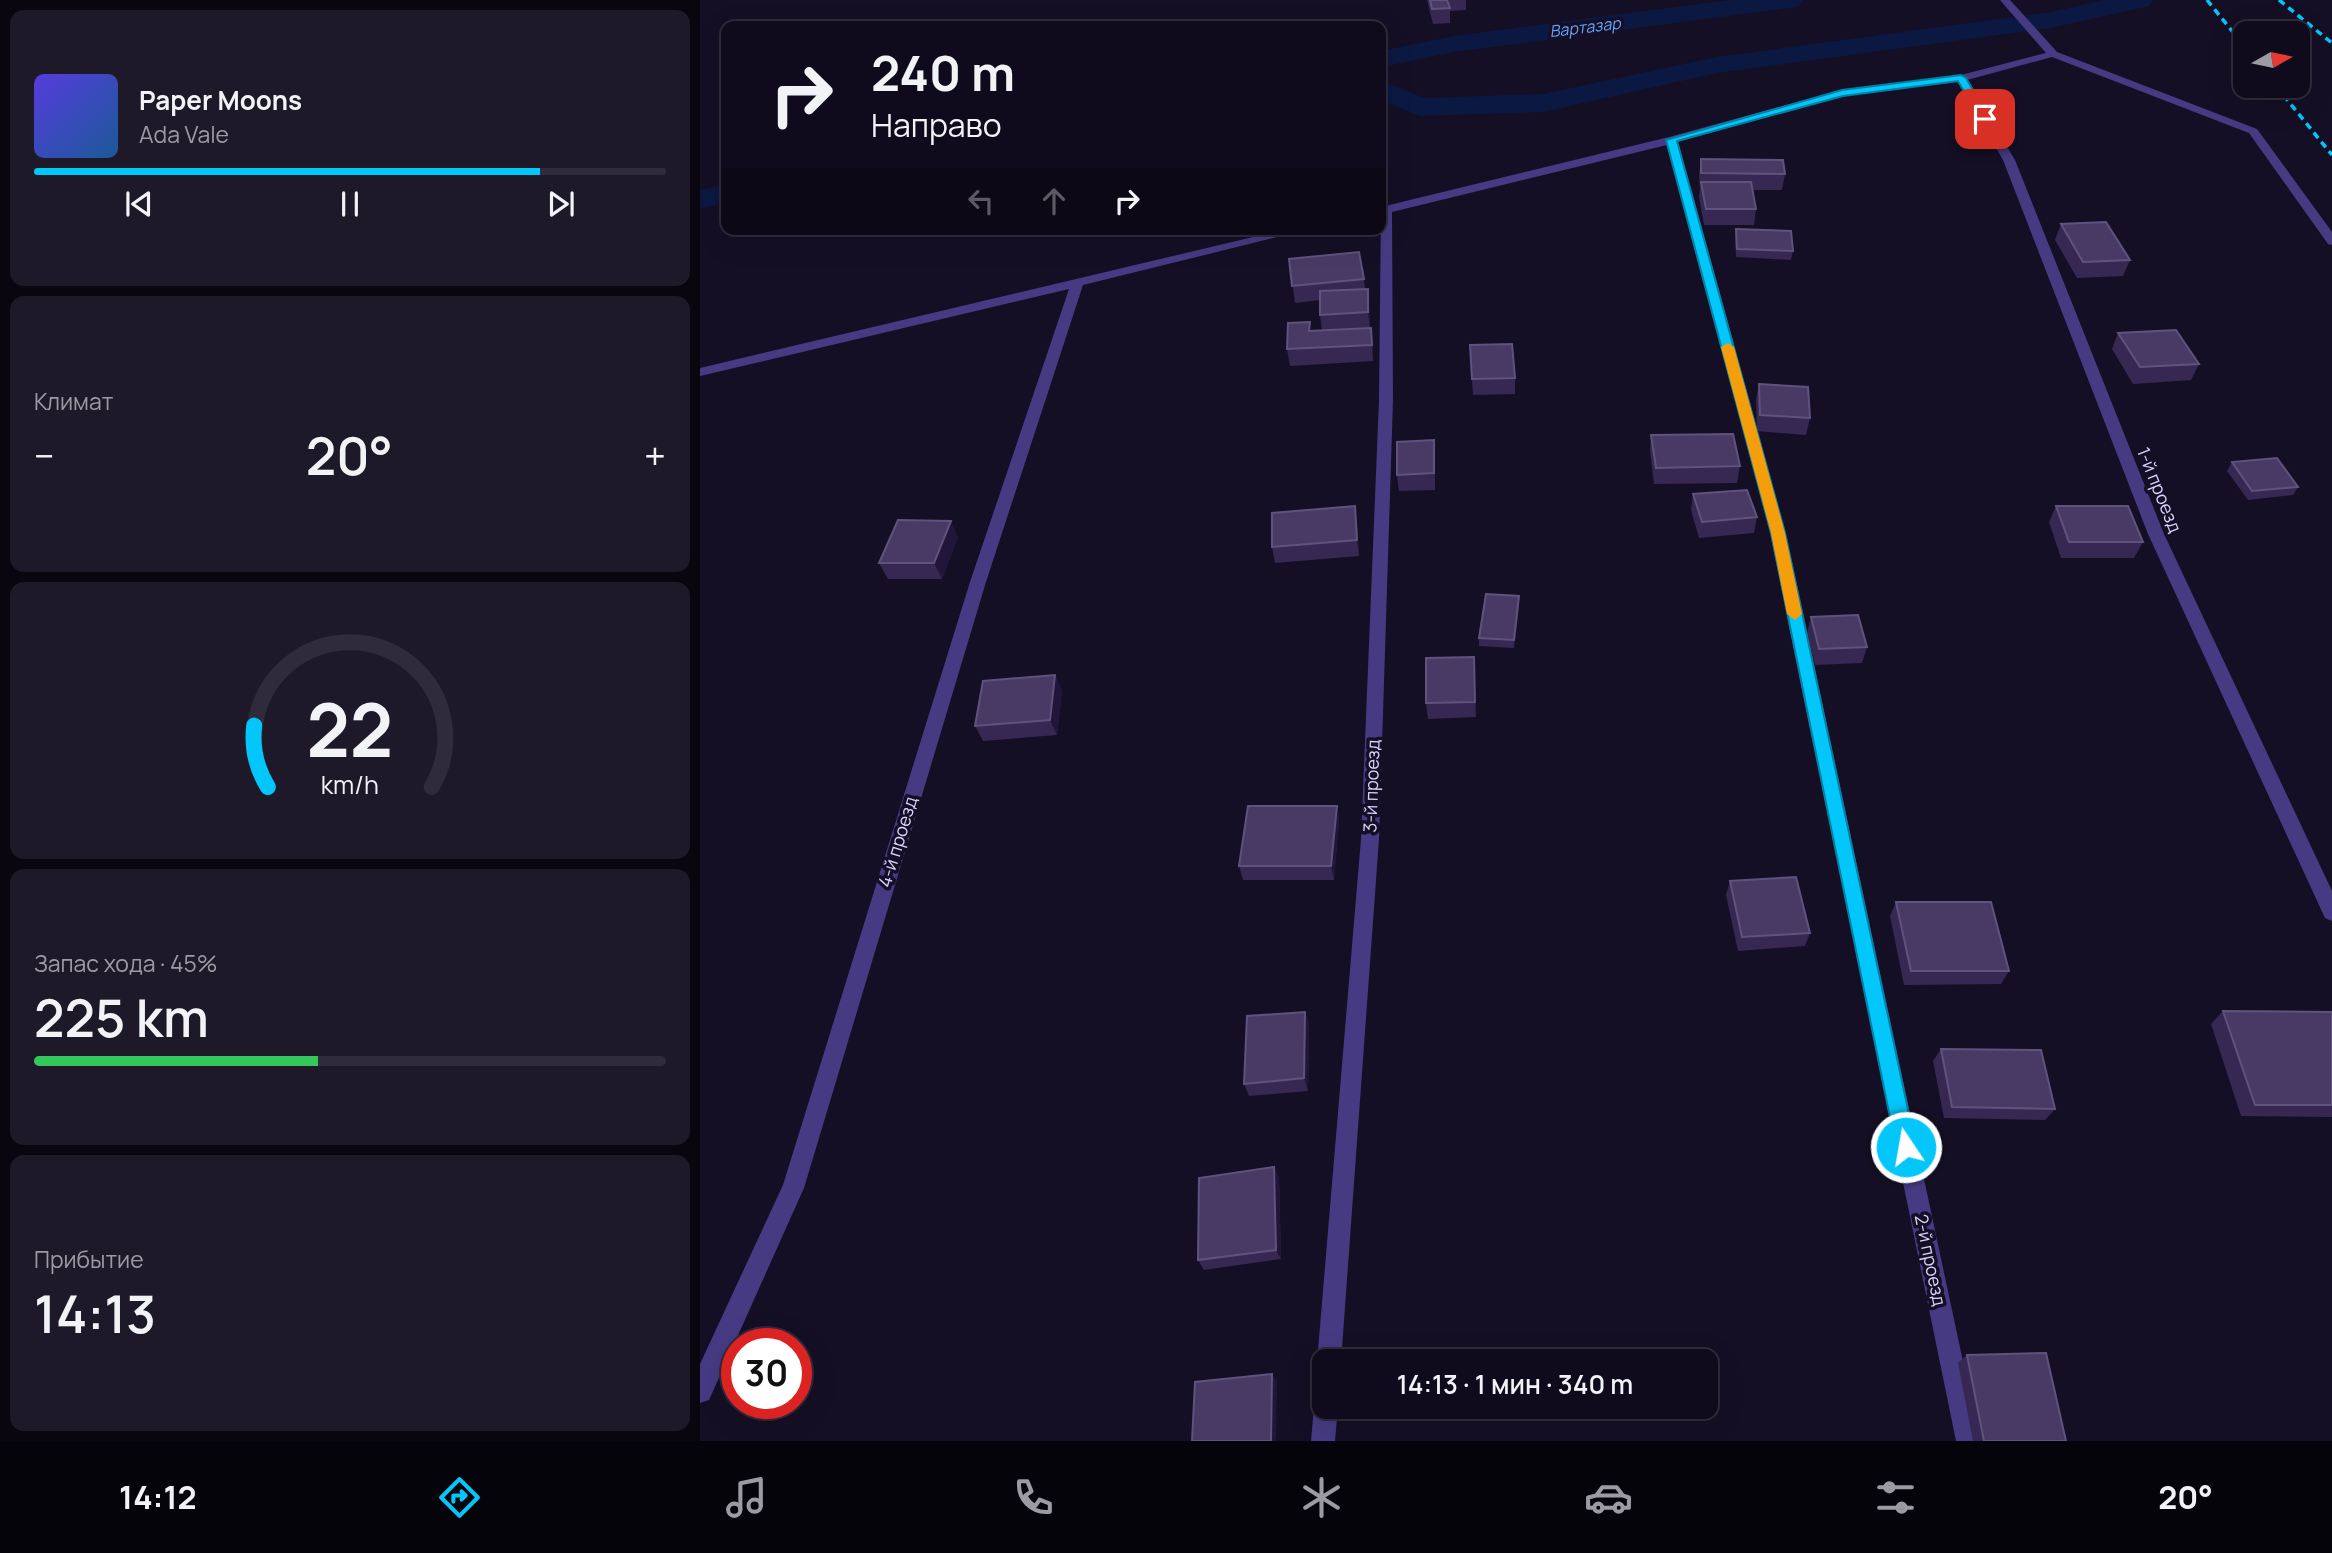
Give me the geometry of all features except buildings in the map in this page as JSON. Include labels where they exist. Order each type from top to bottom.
[{"type":"street","points":[[2005,0],[2053,54],[2253,131],[2332,241]]},
{"type":"street","points":[[1386,209],[1672,140],[1842,93],[1961,78],[2053,54]]},
{"type":"street","name":"1-й проезд","points":[[1961,78],[2009,160],[2156,534],[2332,912]]},
{"type":"street","name":"2-й проезд","points":[[1672,140],[1778,533],[1968,1441]]},
{"type":"street","points":[[700,372],[1280,235]]},
{"type":"street","name":"3-й проезд","points":[[1330,1349],[1370,839],[1385,400],[1383,235]]},
{"type":"street","name":"4-й проезд","points":[[700,1391],[793,1188],[978,582],[1077,285]]},
{"type":"street","points":[[1323,1441],[1324,1419]]},
{"type":"waterway","name":"Вартазар","points":[[1386,58],[1454,44],[1790,0]]},
{"type":"waterway","points":[[1386,91],[1420,107],[1543,103],[1717,65],[2051,20],[2140,0]]},
{"type":"waterway","name":"Вартазар","points":[[700,199],[721,195]]},
{"type":"railway","points":[[2207,0],[2233,32]]},
{"type":"railway","points":[[2279,0],[2332,43]]},
{"type":"railway","points":[[2286,98],[2332,155]]},
{"type":"slow traffic","points":[[1728,347],[1778,533],[1795,614]]},
{"type":"route","points":[[1906,1147],[1778,533],[1672,140],[1842,93],[1961,78],[1985,119]]}]
